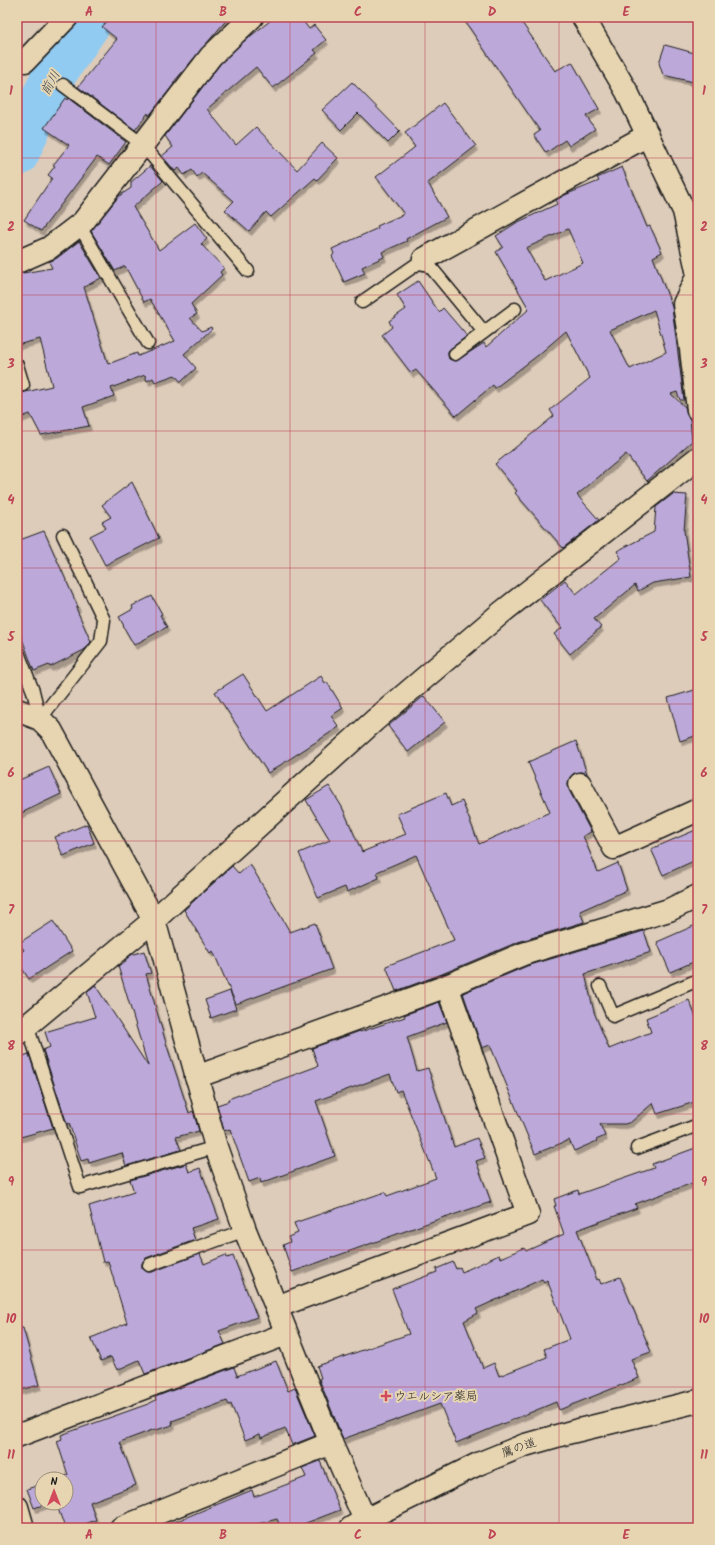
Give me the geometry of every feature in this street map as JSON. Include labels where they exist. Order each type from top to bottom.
[{"type":"street","points":[[26,61],[67,17]]},
{"type":"street","points":[[17,262],[49,248],[83,222],[211,56],[252,17]]},
{"type":"street","points":[[583,17],[627,92],[684,211],[698,275],[684,304],[698,410]]},
{"type":"street","points":[[424,259],[648,135]]},
{"type":"street","points":[[22,1030],[154,920],[375,720],[501,613],[698,458]]},
{"type":"street","points":[[17,710],[40,718],[50,730],[154,920],[216,1147],[244,1230],[331,1443],[358,1524]]},
{"type":"street","points":[[580,784],[614,848],[698,810]]},
{"type":"street","points":[[196,1077],[447,986],[523,954],[669,910],[698,896]]},
{"type":"street","points":[[276,1307],[528,1214],[447,986]]},
{"type":"street","points":[[17,1436],[286,1334]]},
{"type":"street","name":"鷹の道","points":[[358,1524],[478,1464],[526,1445],[571,1432],[698,1402]]},
{"type":"street","points":[[121,1528],[331,1443]]},
{"type":"street","points":[[17,1507],[23,1528]]},
{"type":"lane","points":[[63,85],[142,144],[248,271]]},
{"type":"lane","points":[[79,225],[148,343]]},
{"type":"lane","points":[[362,302],[424,259],[484,332]]},
{"type":"lane","points":[[455,354],[514,309]]},
{"type":"lane","points":[[17,365],[23,385]]},
{"type":"lane","points":[[40,718],[101,641],[104,620],[63,535]]},
{"type":"lane","points":[[17,650],[34,691],[40,718]]},
{"type":"lane","points":[[600,986],[613,1016],[698,980]]},
{"type":"lane","points":[[22,1030],[80,1187],[216,1147]]},
{"type":"lane","points":[[637,1148],[698,1125]]},
{"type":"lane","points":[[149,1265],[244,1230]]},
{"type":"building","points":[[111,17],[229,17],[173,83],[174,84],[149,116],[148,113],[135,130],[78,87],[117,39],[102,27]]},
{"type":"building","points":[[275,17],[300,17],[309,29],[314,25],[326,40],[314,50],[317,53],[273,88],[256,67],[207,109],[236,145],[256,127],[297,170],[322,143],[338,158],[317,180],[315,178],[271,217],[266,212],[249,231],[225,210],[234,201],[202,173],[197,177],[192,170],[184,175],[179,168],[175,171],[162,156],[173,147],[165,136],[220,64],[243,42]]},
{"type":"building","points":[[462,17],[518,17],[555,71],[572,62],[599,109],[586,116],[595,129],[569,146],[565,140],[546,153],[534,135],[540,131]]},
{"type":"building","points":[[665,45],[698,54],[698,83],[663,75],[659,63]]},
{"type":"building","points":[[352,82],[400,131],[388,143],[358,113],[341,130],[322,110]]},
{"type":"building","points":[[65,98],[67,100],[68,98],[126,142],[109,165],[97,157],[41,231],[24,220],[52,178],[48,175],[55,166],[53,165],[69,145],[44,128]]},
{"type":"building","points":[[443,103],[476,146],[428,183],[447,217],[406,239],[407,241],[382,252],[384,257],[362,267],[365,273],[344,282],[332,256],[334,254],[332,249],[378,228],[377,226],[404,214],[376,177],[415,147],[405,133]]},
{"type":"building","points":[[150,166],[163,181],[133,207],[159,250],[195,223],[207,239],[201,244],[224,268],[220,272],[222,275],[191,304],[197,314],[190,318],[202,331],[211,327],[212,329],[184,354],[196,368],[181,382],[175,375],[155,382],[153,378],[147,381],[145,375],[111,388],[114,396],[83,407],[89,426],[41,435],[30,414],[17,419],[17,394],[52,386],[40,339],[17,345],[17,274],[52,268],[49,262],[57,258],[79,241],[101,278],[84,287],[108,364],[137,353],[138,356],[175,341],[150,299],[144,302],[125,266],[115,271],[91,231],[119,196],[131,188],[131,182]]},
{"type":"building","points":[[622,167],[647,227],[650,226],[662,252],[653,257],[672,307],[684,400],[680,400],[677,392],[671,394],[685,407],[690,419],[692,441],[647,481],[626,454],[577,495],[599,520],[563,548],[515,493],[517,491],[495,464],[554,416],[550,410],[590,378],[566,331],[537,356],[495,388],[493,385],[456,416],[416,370],[411,373],[382,335],[392,327],[389,321],[406,309],[397,295],[418,281],[439,312],[443,308],[467,336],[448,351],[449,359],[456,361],[484,343],[486,347],[529,309],[496,252],[503,247],[496,236],[516,223],[557,204],[556,200],[565,195],[599,181],[597,178]],"holes":[[[568,229],[583,263],[545,281],[526,248]],[[654,310],[666,352],[630,369],[610,330]]]},
{"type":"building","points":[[132,482],[159,538],[105,565],[90,536],[106,528],[102,522],[111,517],[102,505]]},
{"type":"building","points":[[673,494],[687,495],[684,531],[691,577],[653,583],[638,591],[635,585],[594,619],[601,627],[570,654],[554,634],[562,628],[540,600],[565,580],[576,594],[621,558],[617,551],[654,532],[656,507]]},
{"type":"building","points":[[44,531],[78,607],[76,608],[91,642],[84,650],[50,667],[49,665],[34,671],[17,625],[17,541]]},
{"type":"building","points":[[152,596],[167,627],[134,645],[119,617],[133,609],[132,606]]},
{"type":"building","points":[[243,674],[267,711],[321,676],[325,683],[327,682],[343,708],[331,716],[339,727],[268,773],[215,692]]},
{"type":"building","points":[[698,689],[698,735],[680,741],[668,698]]},
{"type":"building","points":[[424,696],[445,722],[408,752],[388,726]]},
{"type":"building","points":[[576,741],[587,774],[581,772],[574,773],[570,777],[568,784],[569,790],[591,832],[583,836],[598,872],[618,863],[627,890],[580,911],[584,922],[518,942],[442,974],[396,991],[386,966],[454,940],[416,855],[377,872],[379,878],[347,892],[345,887],[318,898],[299,853],[330,840],[306,800],[329,786],[342,807],[362,852],[406,834],[397,814],[446,793],[451,806],[462,801],[479,844],[550,812],[528,762]]},
{"type":"building","points":[[49,767],[61,794],[17,815],[17,781]]},
{"type":"building","points":[[87,824],[94,843],[63,856],[55,837]]},
{"type":"building","points":[[698,829],[698,859],[663,875],[651,849]]},
{"type":"building","points":[[250,864],[290,932],[315,923],[332,969],[236,1004],[213,951],[210,953],[184,910],[232,866],[239,874]]},
{"type":"building","points":[[53,921],[72,951],[29,979],[17,961],[17,955],[24,950],[19,943]]},
{"type":"building","points":[[698,924],[698,960],[670,972],[657,942]]},
{"type":"building","points":[[644,931],[651,952],[585,974],[594,1012],[609,1049],[651,1032],[646,1018],[689,1000],[698,1022],[698,1101],[657,1114],[653,1103],[631,1122],[625,1124],[600,1124],[605,1136],[574,1151],[569,1140],[535,1154],[490,1045],[482,1048],[463,993],[527,966]]},
{"type":"building","points":[[144,951],[151,973],[146,974],[166,1043],[189,1113],[193,1111],[199,1131],[176,1137],[181,1150],[126,1166],[122,1153],[89,1163],[88,1159],[81,1161],[69,1123],[67,1124],[43,1050],[50,1047],[45,1032],[95,1017],[87,992],[95,985],[148,1066],[118,966],[126,962],[125,960],[131,955]]},
{"type":"building","points":[[230,991],[236,1009],[211,1018],[205,1000]]},
{"type":"building","points":[[439,1002],[447,1022],[407,1037],[417,1071],[428,1068],[454,1147],[477,1138],[485,1158],[476,1161],[491,1202],[447,1216],[292,1272],[283,1245],[290,1242],[288,1237],[298,1233],[294,1223],[385,1192],[387,1196],[436,1178],[401,1090],[396,1092],[390,1074],[316,1101],[335,1156],[261,1183],[260,1178],[249,1182],[230,1129],[224,1131],[217,1105],[229,1101],[228,1099],[318,1066],[312,1048],[405,1017],[404,1015]]},
{"type":"building","points":[[29,1054],[53,1128],[17,1138],[17,1058]]},
{"type":"building","points":[[698,1147],[698,1181],[635,1204],[637,1208],[577,1230],[597,1280],[599,1279],[601,1284],[620,1277],[651,1352],[631,1359],[639,1378],[559,1410],[556,1402],[456,1443],[440,1404],[343,1439],[319,1379],[321,1378],[317,1366],[409,1334],[392,1289],[437,1272],[436,1269],[453,1262],[456,1269],[460,1267],[462,1272],[499,1255],[500,1258],[524,1248],[526,1251],[564,1234],[554,1206],[556,1206],[554,1199],[578,1190],[579,1194],[654,1168],[652,1164]],"holes":[[[542,1279],[544,1282],[547,1280],[570,1339],[544,1349],[547,1357],[499,1376],[494,1363],[483,1368],[464,1321],[478,1313],[476,1309]]]},
{"type":"building","points":[[186,1164],[189,1172],[200,1168],[219,1219],[191,1228],[195,1240],[146,1258],[142,1263],[142,1268],[147,1272],[152,1272],[200,1254],[204,1264],[226,1255],[227,1258],[233,1256],[257,1317],[219,1331],[225,1344],[145,1374],[139,1360],[117,1370],[111,1357],[101,1361],[91,1338],[127,1323],[108,1261],[103,1262],[89,1206],[134,1192],[130,1180]]},
{"type":"building","points":[[17,1328],[23,1328],[39,1385],[17,1391]]},
{"type":"building","points":[[276,1361],[288,1391],[295,1388],[315,1436],[292,1445],[285,1428],[261,1438],[260,1434],[245,1440],[231,1404],[229,1405],[227,1401],[172,1421],[173,1425],[155,1429],[120,1442],[136,1485],[90,1502],[96,1520],[74,1528],[65,1528],[59,1511],[74,1511],[74,1471],[67,1471],[57,1441],[62,1439],[61,1435],[148,1404],[156,1400],[155,1397],[234,1367],[237,1376]]},
{"type":"building","points":[[320,1461],[340,1510],[293,1528],[281,1528],[277,1519],[243,1528],[160,1528],[252,1490],[254,1497],[306,1477],[302,1468]]},
{"type":"building","points":[[34,1487],[34,1508],[27,1489]]},
{"type":"waterway","name":"前川","points":[[17,155],[51,80],[94,17]]},
{"type":"place","name":"ウエルシア薬局","points":[[386,1396]]}]
